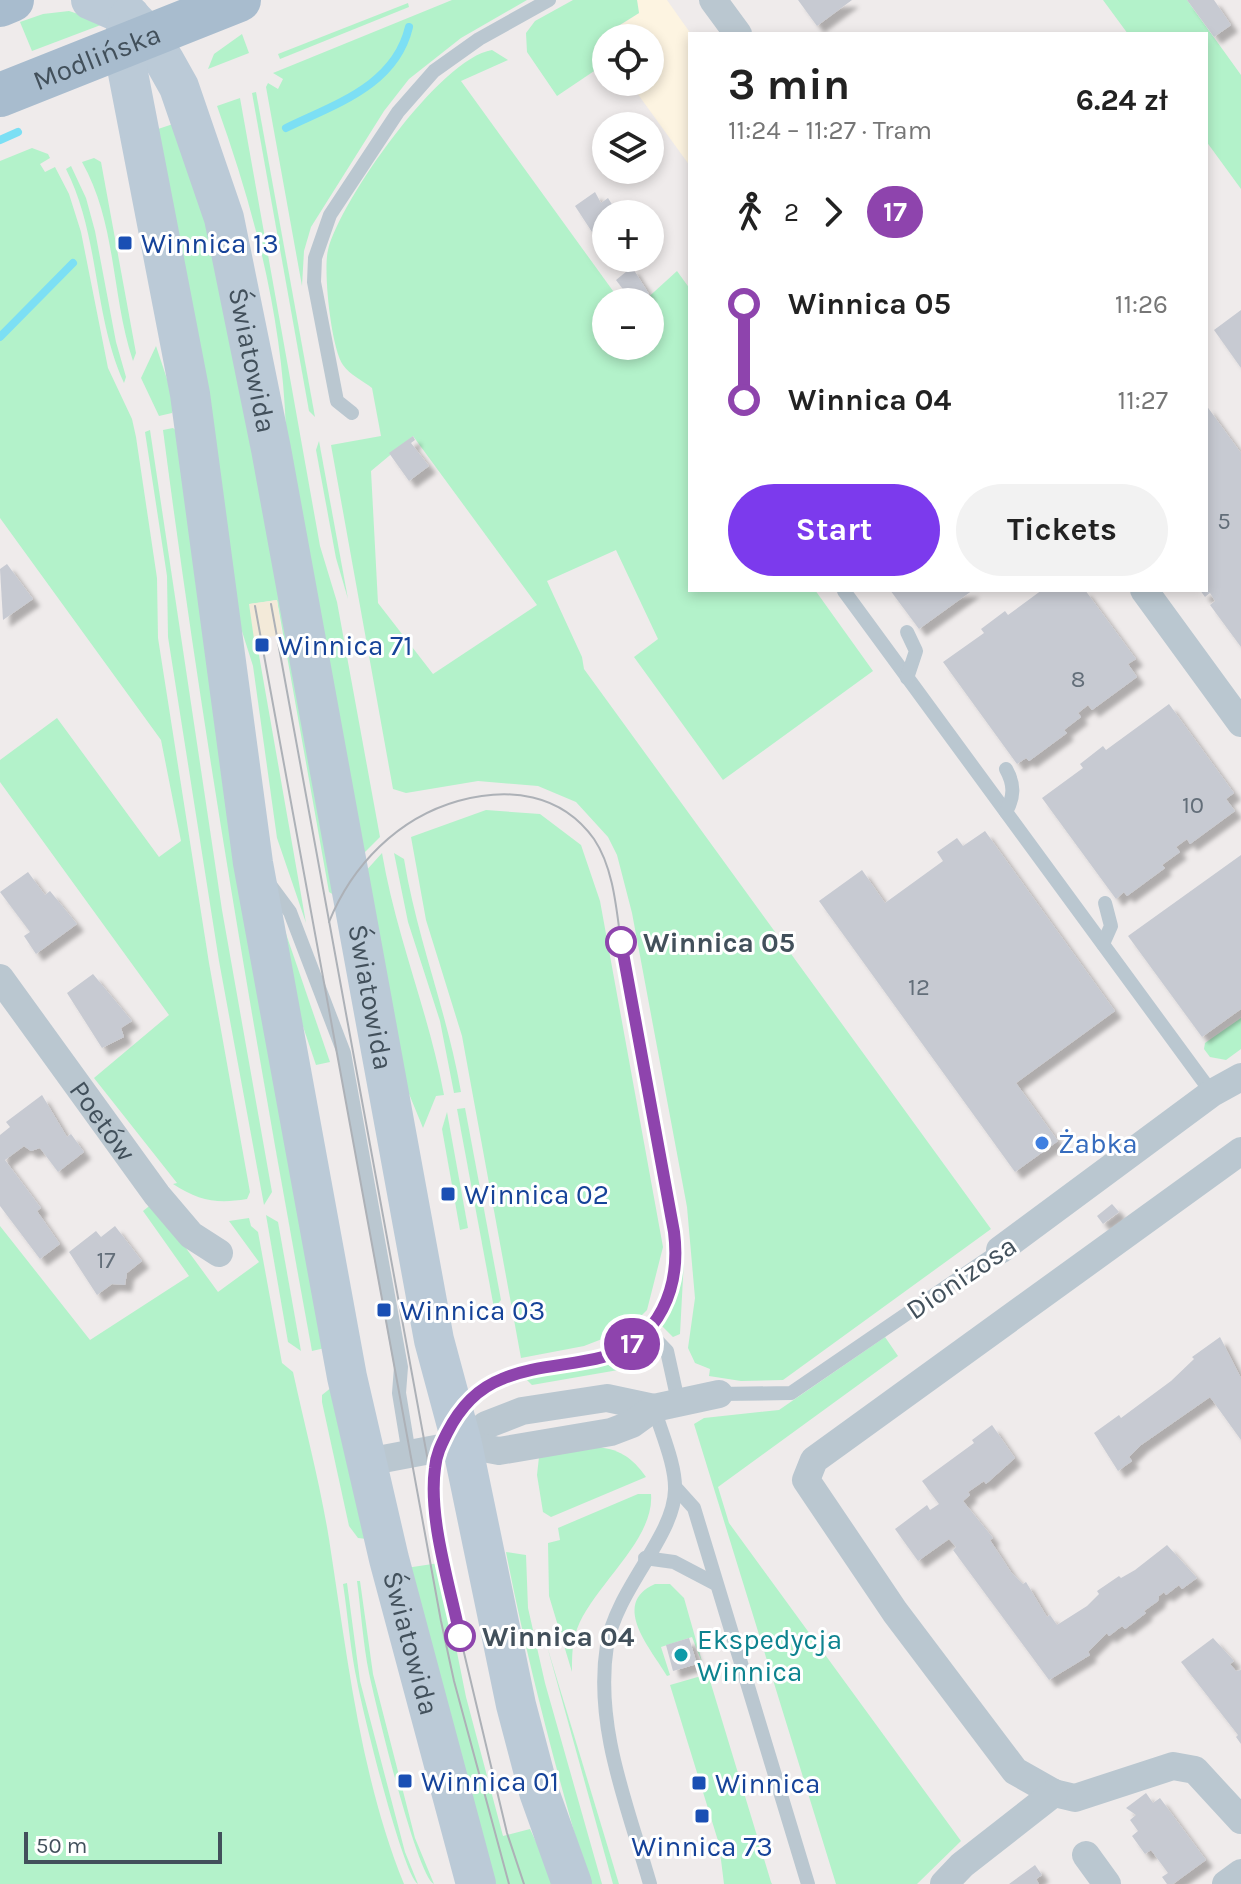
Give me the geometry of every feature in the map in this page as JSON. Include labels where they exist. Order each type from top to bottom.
[{"type":"main road","points":[[0,5],[12,0]]},
{"type":"main road","name":"Modlińska","points":[[0,95],[52,74],[136,24],[229,4]]},
{"type":"street","points":[[91,0],[136,24]]},
{"type":"street","points":[[713,0],[737,32]]},
{"type":"street","name":"Światowida","points":[[186,107],[182,71],[189,41],[197,26],[229,4]]},
{"type":"street","name":"Światowida","points":[[136,24],[179,87],[214,186],[234,259],[434,1340],[462,1444],[516,1705],[539,1792],[572,1884]]},
{"type":"street","name":"Światowida","points":[[136,24],[138,124],[190,394],[253,863],[347,1377],[396,1590],[476,1884]]},
{"type":"street","name":"Światowida","points":[[52,74],[72,73],[106,84],[124,99],[138,124]]},
{"type":"street","points":[[1145,592],[1241,723]]},
{"type":"street","name":"Poetów","points":[[0,978],[157,1195],[191,1235],[219,1253]]},
{"type":"street","name":"Dionizosa","points":[[1000,1250],[1212,1093],[1241,1077]]},
{"type":"street","points":[[1241,1151],[814,1460],[806,1480],[895,1612],[1015,1771],[1054,1793],[1075,1798],[1173,1766],[1195,1770],[1241,1820]]},
{"type":"street","name":"Dionizosa","points":[[367,1462],[462,1444],[486,1425],[522,1411],[607,1398],[666,1404],[719,1394]]},
{"type":"street","points":[[944,1884],[962,1865],[1054,1793]]},
{"type":"street","points":[[1086,1855],[1107,1884]]},
{"type":"street","points":[[1226,1884],[1241,1873]]},
{"type":"lane","points":[[352,413],[337,401],[314,282],[315,258],[330,215],[413,91],[455,54],[549,0]]},
{"type":"lane","points":[[845,592],[1212,1093]]},
{"type":"lane","points":[[907,632],[916,651],[907,678]]},
{"type":"lane","points":[[1006,769],[1013,788],[1006,812]]},
{"type":"lane","points":[[253,863],[290,912],[344,1053],[401,1367],[399,1393],[409,1454]]},
{"type":"lane","points":[[1103,944],[1111,926],[1105,903]]},
{"type":"lane","name":"Dionizosa","points":[[719,1394],[791,1393],[1000,1250]]},
{"type":"lane","points":[[643,1326],[667,1351],[666,1404],[676,1488],[672,1511],[617,1608],[607,1645],[604,1684],[609,1739],[650,1884]]},
{"type":"lane","points":[[676,1488],[694,1508],[714,1583],[808,1884]]},
{"type":"lane","points":[[645,1558],[674,1562],[714,1583]]},
{"type":"shaded area","points":[[637,0],[667,0],[690,32],[688,163],[664,130],[664,112],[651,112],[639,96],[664,96],[664,24],[622,24],[639,13]]},
{"type":"green space","points":[[452,0],[527,0],[461,38],[409,79],[384,111],[311,227],[304,251],[302,286],[266,87],[268,83],[278,89],[283,79],[273,73]]},
{"type":"green space","points":[[573,0],[637,0],[639,13],[621,24],[592,24],[592,72],[557,96],[527,52],[526,33],[535,21]]},
{"type":"green space","points":[[1103,0],[1187,0],[1241,75],[1241,189],[1208,144],[1208,32],[1127,32]]},
{"type":"green space","points":[[408,3],[409,7],[280,59],[278,54]]},
{"type":"green space","points":[[69,11],[106,23],[32,51],[20,22],[43,14]]},
{"type":"green space","points":[[242,34],[249,53],[208,69],[214,54]]},
{"type":"green space","points":[[492,50],[508,60],[461,81],[592,262],[592,272],[599,272],[611,288],[592,288],[592,360],[664,360],[664,288],[658,288],[677,271],[688,286],[688,592],[816,592],[873,671],[723,780],[634,657],[658,639],[616,550],[547,581],[582,657],[584,669],[991,1229],[783,1380],[741,1381],[709,1376],[710,1369],[695,1363],[688,1348],[695,1298],[687,1207],[632,913],[617,855],[608,837],[576,802],[538,786],[478,781],[406,793],[393,789],[331,445],[381,436],[372,388],[343,365],[335,343],[329,309],[327,260],[336,228],[351,199],[371,167],[420,104],[471,59]],"holes":[[[413,436],[537,605],[433,674],[378,603],[371,471]]]},
{"type":"green space","points":[[256,92],[315,417],[309,411],[252,93]]},
{"type":"green space","points":[[240,98],[320,546],[337,602],[380,837],[361,856],[286,430],[272,306],[243,185],[217,106]]},
{"type":"green space","points":[[176,123],[220,267],[334,895],[329,892],[277,600],[250,604],[306,923],[277,838],[253,666],[234,606],[158,129]]},
{"type":"green space","points":[[32,148],[48,154],[50,158],[40,164],[45,172],[55,167],[69,194],[81,232],[108,368],[132,419],[136,437],[157,578],[158,638],[209,963],[250,1192],[247,1199],[208,1200],[173,1184],[177,1183],[94,1078],[169,1015],[0,782],[0,760],[57,718],[159,857],[181,841],[161,740],[0,518],[0,161]]},
{"type":"green space","points":[[94,158],[101,162],[136,353],[133,361],[102,210],[82,162]]},
{"type":"green space","points":[[71,166],[86,198],[95,231],[116,342],[126,377],[124,383],[107,330],[85,221],[66,169]]},
{"type":"green space","points":[[156,346],[173,397],[172,413],[159,416],[141,378]]},
{"type":"green space","points":[[173,428],[178,432],[325,1348],[312,1351],[251,1007],[195,661],[163,430]]},
{"type":"green space","points":[[150,430],[222,910],[272,1192],[264,1205],[219,961],[168,637],[167,576],[145,432]]},
{"type":"green space","points":[[319,441],[348,599],[336,558],[316,450]]},
{"type":"green space","points":[[486,810],[540,814],[581,845],[600,901],[663,1247],[647,1310],[628,1329],[584,1346],[521,1358],[462,1036],[426,920],[411,837]]},
{"type":"green space","points":[[382,853],[395,914],[430,1034],[444,1095],[436,1096],[423,1128],[405,1084],[364,873]]},
{"type":"green space","points":[[394,853],[404,859],[461,1092],[454,1093],[440,1021],[408,922]]},
{"type":"green space","points":[[284,928],[330,1062],[316,1065],[292,994]]},
{"type":"green space","points":[[1241,1018],[1241,1049],[1226,1060],[1210,1057],[1204,1049],[1205,1043]]},
{"type":"green space","points":[[465,1108],[501,1300],[494,1308],[457,1109]]},
{"type":"green space","points":[[447,1112],[468,1228],[460,1230],[442,1129]]},
{"type":"green space","points":[[153,1203],[218,1292],[259,1262],[229,1221],[249,1218],[251,1226],[258,1232],[282,1363],[293,1372],[321,1497],[366,1758],[376,1801],[404,1884],[0,1884],[0,1226],[90,1340],[189,1276],[143,1211]]},
{"type":"green space","points":[[266,1215],[278,1222],[301,1351],[288,1342]]},
{"type":"green space","points":[[684,1259],[680,1334],[673,1337],[661,1325],[676,1297]]},
{"type":"green space","points":[[885,1337],[898,1356],[718,1487],[729,1523],[961,1841],[917,1884],[836,1884],[694,1424],[704,1418],[779,1410]]},
{"type":"green space","points":[[643,1342],[648,1347],[643,1352],[647,1365],[532,1385],[525,1378],[603,1363]]},
{"type":"green space","points":[[332,1387],[367,1539],[358,1538],[349,1526],[322,1402],[322,1395]]},
{"type":"green space","points":[[594,1447],[624,1455],[646,1477],[551,1517],[543,1512],[537,1475],[539,1457]]},
{"type":"green space","points":[[638,1494],[651,1494],[650,1511],[634,1546],[596,1596],[577,1629],[572,1672],[549,1596],[548,1543],[560,1540],[558,1528]]},
{"type":"green space","points":[[506,1552],[526,1555],[528,1608],[545,1683],[602,1884],[589,1884],[544,1719]]},
{"type":"green space","points":[[439,1563],[466,1697],[503,1836],[530,1829],[556,1884],[491,1884],[406,1568]]},
{"type":"green space","points":[[357,1581],[360,1581],[373,1674],[415,1838],[434,1884],[418,1852],[388,1751],[367,1662]]},
{"type":"green space","points":[[347,1583],[360,1681],[405,1852],[418,1884],[411,1874],[393,1824],[367,1723],[351,1645],[343,1584]]},
{"type":"green space","points":[[655,1584],[670,1584],[684,1598],[703,1665],[692,1637],[661,1647],[670,1675],[667,1676],[645,1641],[638,1628],[636,1603],[642,1593]]},
{"type":"green space","points":[[547,1646],[619,1884],[613,1884]]},
{"type":"green space","points":[[708,1674],[772,1884],[724,1884],[719,1844],[670,1685]]},
{"type":"sand","points":[[277,600],[282,635],[254,639],[249,604]]},
{"type":"building","points":[[798,0],[852,0],[817,26]]},
{"type":"building","points":[[1187,0],[1214,0],[1231,25],[1214,37]]},
{"type":"building","points":[[595,192],[599,200],[592,200],[592,232],[575,206]]},
{"type":"building","points":[[626,272],[635,272],[645,288],[622,288],[616,280]]},
{"type":"building","points":[[1241,310],[1241,368],[1214,330]]},
{"type":"building","points":[[1208,408],[1241,453],[1241,647],[1210,605],[1215,601],[1210,593],[1205,597],[1201,592],[1208,592]]},
{"type":"building","points":[[413,436],[415,440],[411,443],[429,466],[409,481],[389,453]]},
{"type":"building","points":[[7,564],[33,599],[3,620],[0,569]]},
{"type":"building","points":[[891,592],[970,592],[919,629]]},
{"type":"building","points":[[1039,592],[1086,592],[1136,659],[1128,664],[1137,677],[1092,710],[1088,705],[1078,713],[1081,717],[1064,730],[1067,733],[1029,761],[1026,758],[1017,764],[943,662],[984,633],[981,629],[1005,611],[1008,615]]},
{"type":"building","points":[[1169,704],[1234,793],[1226,799],[1235,811],[1190,844],[1187,839],[1176,847],[1180,852],[1162,865],[1165,868],[1127,896],[1124,892],[1116,899],[1042,798],[1083,768],[1080,764],[1103,746],[1106,750]]},
{"type":"building","points":[[985,831],[1115,1011],[1016,1083],[1058,1141],[1015,1172],[819,901],[862,870],[885,903],[943,861],[937,852],[957,838],[963,846]]},
{"type":"building","points":[[1241,855],[1241,1009],[1202,1037],[1128,936]]},
{"type":"building","points":[[28,872],[45,895],[50,891],[77,924],[36,954],[24,936],[30,932],[0,892]]},
{"type":"building","points":[[93,974],[132,1021],[121,1028],[124,1037],[102,1048],[67,993]]},
{"type":"building","points":[[42,1095],[67,1137],[71,1134],[84,1152],[58,1172],[40,1148],[31,1151],[24,1146],[5,1160],[41,1208],[37,1211],[60,1244],[40,1259],[0,1206],[0,1135],[10,1127],[6,1122]]},
{"type":"building","points":[[1112,1204],[1119,1212],[1103,1224],[1097,1216]]},
{"type":"building","points":[[115,1226],[142,1261],[127,1273],[125,1285],[112,1284],[97,1295],[69,1252],[96,1231],[101,1237]]},
{"type":"building","points":[[1220,1337],[1241,1378],[1241,1440],[1210,1397],[1141,1445],[1129,1457],[1132,1461],[1118,1471],[1094,1433],[1119,1415],[1121,1418],[1171,1381],[1194,1359],[1192,1357]]},
{"type":"building","points":[[992,1425],[1015,1458],[986,1484],[984,1481],[968,1492],[970,1495],[963,1501],[993,1538],[990,1540],[1011,1572],[1023,1584],[1026,1582],[1047,1617],[1050,1615],[1057,1625],[1087,1606],[1099,1594],[1097,1591],[1119,1576],[1121,1578],[1135,1570],[1167,1545],[1197,1578],[1182,1589],[1179,1585],[1166,1595],[1164,1592],[1144,1611],[1146,1613],[1125,1629],[1122,1626],[1109,1636],[1107,1633],[1088,1652],[1090,1655],[1049,1680],[953,1550],[956,1547],[949,1539],[918,1561],[895,1529],[927,1505],[930,1510],[939,1504],[922,1481],[974,1443],[972,1440]]},
{"type":"building","name":"Ekspedycja Winnica","points":[[689,1638],[697,1664],[673,1671],[666,1645]]},
{"type":"building","points":[[1213,1638],[1234,1661],[1230,1664],[1236,1671],[1241,1670],[1241,1744],[1236,1737],[1238,1735],[1181,1662]]},
{"type":"building","points":[[1146,1793],[1153,1803],[1160,1798],[1206,1860],[1173,1884],[1167,1884],[1162,1877],[1168,1873],[1151,1850],[1145,1854],[1132,1836],[1138,1831],[1130,1820],[1136,1815],[1126,1808]]},
{"type":"building","points":[[1035,1865],[1042,1875],[1036,1879],[1039,1884],[1009,1884]]},
{"type":"waterway","points":[[286,128],[343,101],[377,79],[402,47],[409,27]]},
{"type":"waterway","points":[[0,140],[18,132]]},
{"type":"waterway","points":[[0,337],[73,263]]},
{"type":"tram line","points":[[271,604],[460,1636],[507,1833],[524,1884]]},
{"type":"tram line","points":[[255,606],[441,1621],[454,1681],[509,1884]]},
{"type":"tram line","points":[[329,922],[350,881],[380,846],[416,819],[458,801],[477,797],[515,795],[533,798],[566,812],[594,839],[602,852],[612,883],[674,1232],[673,1288],[656,1324],[627,1345],[590,1358],[510,1378],[475,1397],[449,1430],[439,1452],[434,1476]]},
{"type":"tram line","name":"17","points":[[460,1636],[439,1531],[434,1487],[439,1449],[455,1417],[478,1392],[501,1379],[601,1358],[625,1348],[657,1320],[669,1298],[676,1274],[674,1232],[621,942]]},
{"type":"place","name":"Winnica 13","points":[[125,243]]},
{"type":"place","name":"Winnica 71","points":[[262,645]]},
{"type":"place","name":"Winnica 05","points":[[621,942]]},
{"type":"place","name":"Żabka","points":[[1042,1143]]},
{"type":"place","name":"Winnica 02","points":[[448,1194]]},
{"type":"place","name":"Winnica 03","points":[[384,1310]]},
{"type":"place","name":"Winnica 04","points":[[460,1636]]},
{"type":"place","name":"Ekspedycja Winnica","points":[[681,1655]]},
{"type":"place","name":"Winnica 01","points":[[405,1781]]},
{"type":"place","name":"Winnica","points":[[699,1783]]},
{"type":"place","name":"Winnica 73","points":[[702,1816]]}]
